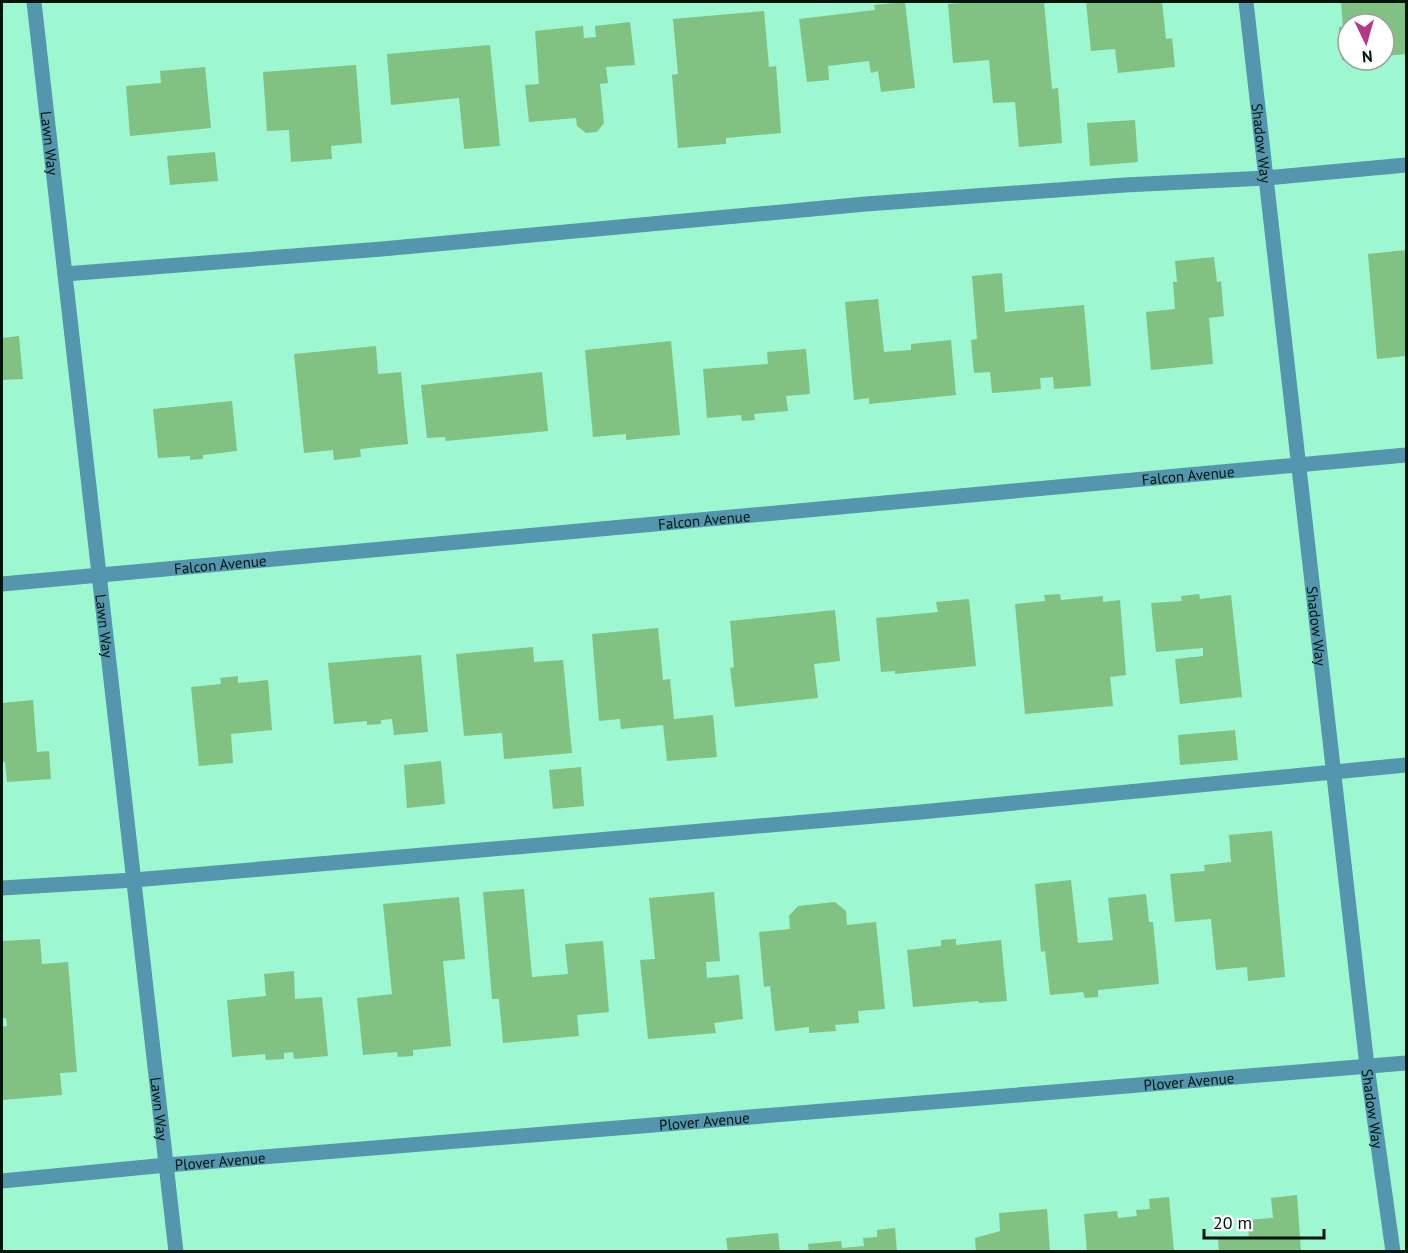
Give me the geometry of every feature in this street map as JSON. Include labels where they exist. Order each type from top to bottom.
[{"type":"street","name":"Lawn Way","points":[[34,2],[176,1251]]},
{"type":"street","name":"Shadow Way","points":[[1246,2],[1368,1066],[1393,1251]]},
{"type":"street","points":[[65,274],[382,249],[866,204],[1125,185],[1266,178],[1407,165]]},
{"type":"street","name":"Falcon Avenue","points":[[2,584],[1407,455]]},
{"type":"street","points":[[2,888],[134,880],[921,812],[1407,765]]},
{"type":"street","name":"Plover Avenue","points":[[2,1181],[167,1165],[1407,1063]]},
{"type":"building","points":[[905,2],[915,88],[881,92],[878,71],[871,73],[869,61],[828,66],[829,80],[807,82],[799,19],[875,10],[874,5]]},
{"type":"building","points":[[1044,2],[1052,89],[1058,88],[1062,143],[1019,147],[1015,102],[993,103],[989,60],[953,63],[948,4]]},
{"type":"building","points":[[1086,2],[1162,2],[1166,39],[1172,38],[1175,67],[1118,73],[1115,49],[1091,51]]},
{"type":"building","points":[[1341,2],[1406,2],[1406,54],[1396,55],[1396,12],[1342,12]]},
{"type":"building","points":[[764,11],[769,67],[776,66],[781,133],[726,138],[726,144],[678,148],[672,75],[678,74],[673,19]]},
{"type":"building","points":[[630,22],[635,65],[606,67],[608,83],[600,84],[604,123],[597,132],[586,133],[577,126],[576,118],[529,122],[525,85],[539,84],[535,31],[583,26],[584,38],[596,37],[595,26]]},
{"type":"building","points":[[490,45],[500,146],[464,149],[459,98],[391,105],[387,54]]},
{"type":"building","points":[[356,65],[362,143],[331,146],[332,159],[291,162],[289,130],[267,131],[263,72]]},
{"type":"building","points":[[205,67],[211,128],[130,136],[126,86],[161,83],[160,71]]},
{"type":"building","points":[[1135,120],[1138,162],[1090,166],[1087,123]]},
{"type":"building","points":[[215,152],[218,181],[170,185],[167,156]]},
{"type":"building","points":[[1406,250],[1406,356],[1377,359],[1368,254]]},
{"type":"building","points":[[1214,257],[1217,282],[1221,281],[1224,316],[1209,318],[1213,364],[1151,370],[1146,312],[1175,309],[1173,282],[1177,282],[1175,261]]},
{"type":"building","points":[[1002,273],[1005,312],[1084,305],[1091,386],[1054,389],[1053,377],[1040,378],[1041,389],[992,393],[990,372],[974,373],[971,340],[977,339],[972,276]]},
{"type":"building","points":[[878,299],[884,352],[911,350],[911,344],[951,340],[956,395],[869,404],[869,398],[854,400],[845,302]]},
{"type":"building","points":[[19,336],[23,379],[2,380],[2,338]]},
{"type":"building","points":[[671,341],[680,435],[626,440],[626,434],[593,437],[585,350]]},
{"type":"building","points":[[376,346],[378,374],[401,372],[408,444],[360,449],[361,457],[334,460],[333,450],[304,453],[294,354]]},
{"type":"building","points":[[806,349],[810,394],[786,396],[788,411],[754,414],[755,420],[742,421],[741,415],[707,418],[703,369],[768,364],[767,352]]},
{"type":"building","points":[[542,372],[548,431],[446,441],[445,437],[427,438],[421,385]]},
{"type":"building","points":[[232,401],[237,451],[203,455],[203,459],[190,460],[190,456],[158,458],[153,409]]},
{"type":"building","points":[[1060,594],[1061,600],[1103,596],[1103,602],[1120,600],[1126,675],[1110,677],[1113,706],[1025,714],[1015,604],[1045,601],[1044,595]]},
{"type":"building","points":[[1199,594],[1200,599],[1231,595],[1242,697],[1180,704],[1175,659],[1203,656],[1203,648],[1156,652],[1151,603],[1182,601],[1181,596]]},
{"type":"building","points":[[969,599],[976,666],[895,674],[895,671],[881,672],[876,618],[938,612],[936,602]]},
{"type":"building","points":[[835,610],[840,661],[814,664],[818,698],[735,707],[730,668],[734,667],[730,621]]},
{"type":"building","points":[[658,628],[663,680],[670,679],[674,719],[713,715],[717,757],[667,761],[663,725],[621,729],[620,719],[599,721],[592,634]]},
{"type":"building","points":[[533,647],[534,662],[563,660],[572,753],[504,759],[502,733],[464,736],[456,654]]},
{"type":"building","points":[[421,655],[428,732],[394,735],[392,719],[381,720],[381,724],[367,725],[367,721],[334,724],[328,663]]},
{"type":"building","points":[[238,676],[238,683],[268,680],[272,730],[231,734],[233,763],[199,766],[191,687],[221,684],[220,678]]},
{"type":"building","points":[[33,700],[37,752],[49,751],[51,779],[7,782],[5,762],[2,762],[2,703]]},
{"type":"building","points":[[1235,730],[1238,760],[1180,765],[1178,735]]},
{"type":"building","points":[[441,761],[445,804],[407,808],[404,765]]},
{"type":"building","points":[[581,767],[584,806],[553,809],[549,770]]},
{"type":"building","points":[[1272,831],[1285,977],[1248,981],[1247,967],[1216,970],[1211,919],[1175,922],[1170,874],[1205,871],[1204,865],[1231,862],[1229,835]]},
{"type":"building","points":[[1071,880],[1078,943],[1113,940],[1108,898],[1146,894],[1149,922],[1153,922],[1159,984],[1098,990],[1098,997],[1085,998],[1083,992],[1050,995],[1045,951],[1041,952],[1035,884]]},
{"type":"building","points":[[524,889],[532,977],[568,974],[565,944],[603,941],[609,1012],[577,1015],[579,1036],[503,1043],[499,999],[492,999],[483,892]]},
{"type":"building","points":[[714,892],[720,961],[706,962],[707,978],[739,975],[743,1019],[714,1023],[716,1033],[648,1039],[640,960],[655,959],[649,898]]},
{"type":"building","points":[[459,897],[465,959],[443,961],[451,1046],[413,1050],[413,1056],[398,1057],[397,1052],[363,1055],[357,998],[392,994],[383,904]]},
{"type":"building","points":[[835,902],[846,911],[847,925],[876,922],[885,1009],[858,1011],[859,1023],[835,1025],[836,1031],[809,1033],[809,1027],[775,1031],[770,986],[764,987],[759,932],[790,929],[789,916],[798,906]]},
{"type":"building","points":[[40,939],[42,964],[68,962],[77,1072],[60,1073],[62,1095],[2,1100],[2,1027],[7,1026],[6,1018],[2,1018],[2,941]]},
{"type":"building","points":[[956,939],[956,945],[1001,940],[1007,1001],[979,1003],[978,1001],[913,1007],[907,950],[941,946],[941,940]]},
{"type":"building","points":[[294,971],[295,999],[322,997],[328,1056],[294,1059],[293,1052],[284,1053],[284,1059],[266,1060],[265,1054],[232,1057],[227,1000],[266,996],[264,974]]},
{"type":"building","points":[[1297,1195],[1301,1252],[1219,1252],[1218,1239],[1249,1236],[1247,1220],[1273,1218],[1271,1198]]},
{"type":"building","points":[[1169,1197],[1174,1252],[1087,1252],[1084,1214],[1117,1211],[1118,1218],[1137,1216],[1136,1210],[1150,1209],[1149,1199]]},
{"type":"building","points":[[1047,1209],[1050,1252],[976,1252],[975,1238],[1000,1231],[999,1213]]},
{"type":"building","points":[[895,1228],[897,1252],[809,1252],[808,1244],[841,1241],[842,1248],[864,1246],[863,1238],[877,1237],[877,1230]]},
{"type":"building","points":[[778,1233],[780,1252],[728,1252],[726,1238]]}]
